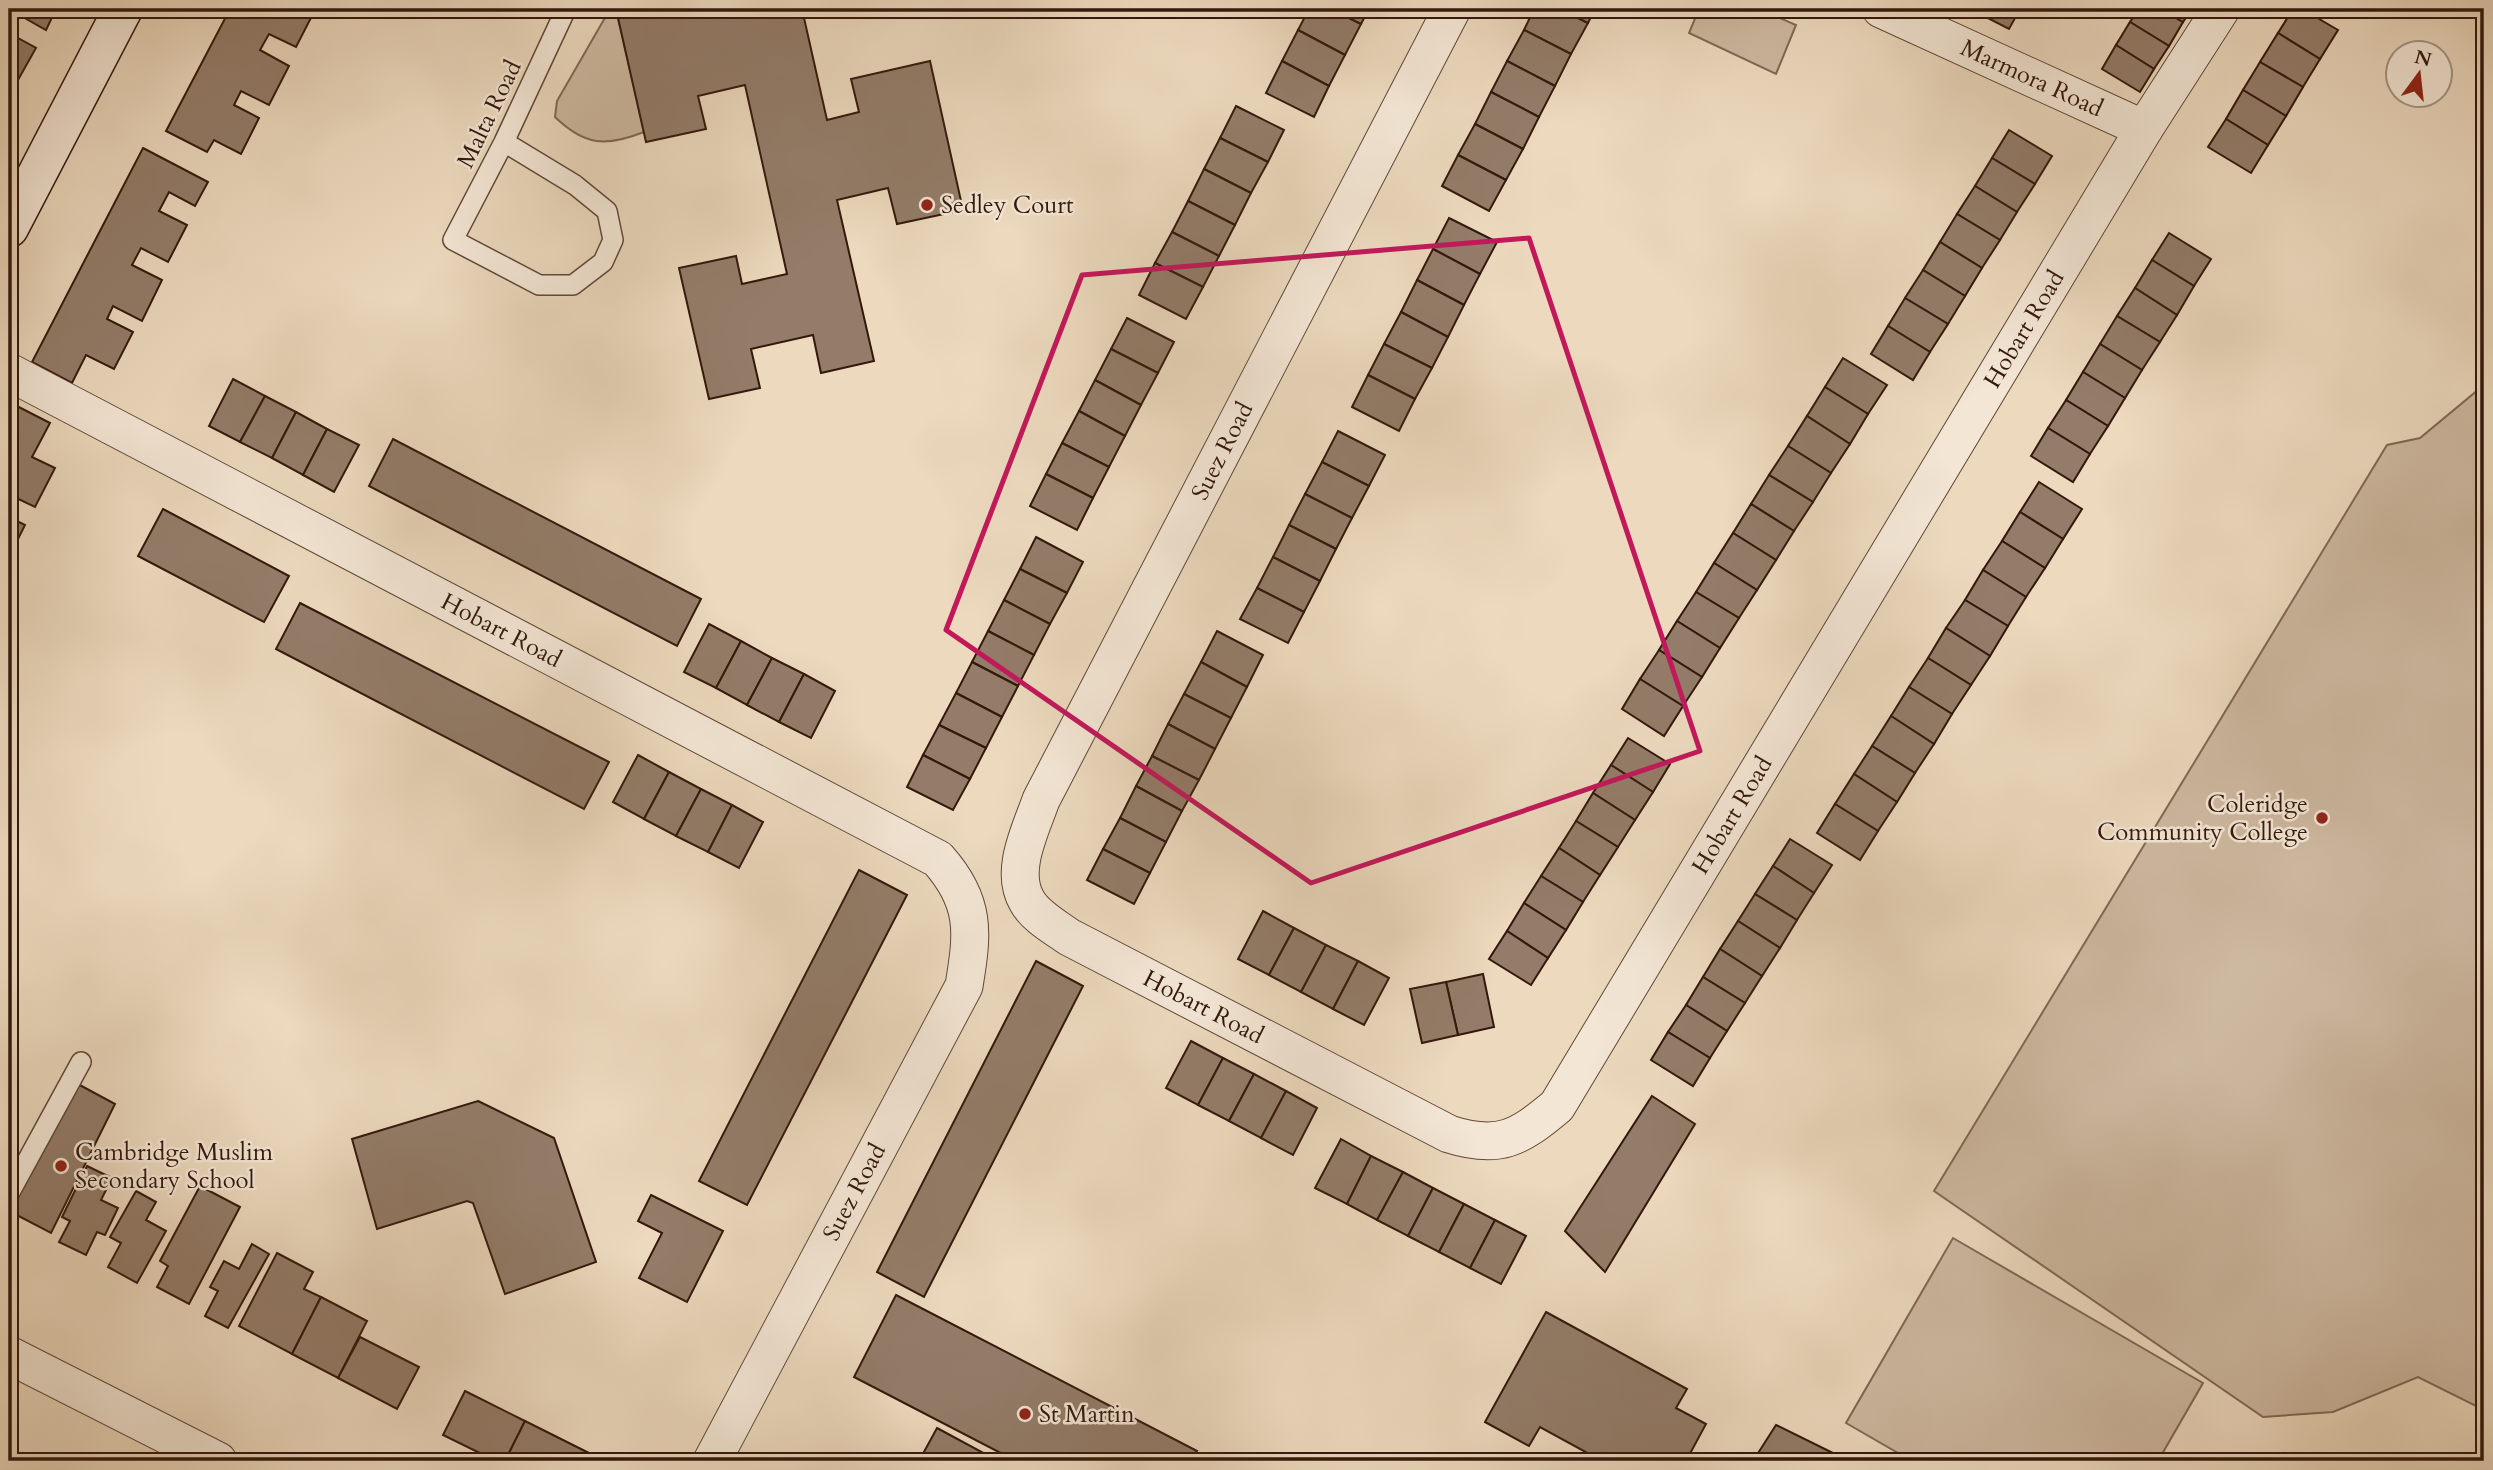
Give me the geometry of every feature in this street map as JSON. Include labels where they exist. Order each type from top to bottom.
[{"type":"street","points":[[9,228],[123,9]]},
{"type":"street","name":"Suez Road","points":[[1026,901],[1021,876],[1023,851],[1041,800],[1452,9]]},
{"type":"street","name":"Marmora Road","points":[[1881,9],[2144,129]]},
{"type":"street","name":"Hobart Road","points":[[1026,901],[1045,920],[1069,937],[1449,1134],[1476,1142],[1500,1142],[1529,1129],[1557,1106],[2144,129],[2221,9]]},
{"type":"street","name":"Hobart Road","points":[[9,372],[938,859],[958,882],[970,915]]},
{"type":"street","name":"Suez Road","points":[[712,1461],[964,986],[971,947],[970,915]]},
{"type":"street","points":[[9,1355],[218,1461]]},
{"type":"lane","name":"Malta Road","points":[[504,142],[576,185],[607,211],[613,240],[603,262],[573,285],[538,285],[453,240],[504,142],[566,9]]},
{"type":"lane","points":[[9,1194],[81,1062]]},
{"type":"highlighted area","points":[[1529,238],[1700,751],[1311,883],[946,630],[1082,275]]},
{"type":"shaded area","points":[[610,9],[616,9],[644,132],[618,140],[596,141],[576,134],[555,117],[557,101]]},
{"type":"shaded area","points":[[1699,9],[1759,9],[1796,25],[1776,74],[1689,33]]},
{"type":"shaded area","name":"Coleridge Community College","points":[[2484,385],[2484,1410],[2418,1377],[2333,1412],[2263,1417],[1934,1191],[2387,445],[2420,438]]},
{"type":"shaded area","points":[[1953,1238],[2203,1383],[2158,1461],[1912,1461],[1846,1423]]},
{"type":"building","points":[[9,9],[56,9],[46,30]]},
{"type":"building","points":[[230,9],[315,10],[296,47],[269,34],[260,50],[289,66],[269,105],[241,91],[234,105],[259,118],[241,154],[214,140],[207,152],[166,131]]},
{"type":"building","name":"Sedley Court","points":[[616,9],[681,9],[683,18],[722,9],[802,9],[827,120],[859,112],[851,79],[930,61],[963,210],[897,224],[888,188],[837,200],[874,361],[821,373],[813,335],[751,349],[760,388],[709,399],[679,268],[736,256],[742,284],[787,274],[745,85],[698,96],[706,129],[646,142]]},
{"type":"building","points":[[1309,9],[1331,9],[1361,24],[1345,55],[1298,30]]},
{"type":"building","points":[[1331,9],[1369,9],[1361,24]]},
{"type":"building","points":[[1534,9],[1560,9],[1588,23],[1571,54],[1524,30]]},
{"type":"building","points":[[1560,9],[1595,9],[1588,23]]},
{"type":"building","points":[[1985,9],[2020,9],[2009,29],[1982,15]]},
{"type":"building","points":[[2139,9],[2161,9],[2183,22],[2169,46],[2130,22]]},
{"type":"building","points":[[2161,9],[2192,9],[2183,22]]},
{"type":"building","points":[[2293,9],[2302,9],[2338,30],[2320,59],[2278,33]]},
{"type":"building","points":[[2130,22],[2169,46],[2154,69],[2116,45]]},
{"type":"building","points":[[1298,30],[1345,55],[1329,86],[1282,61]]},
{"type":"building","points":[[1524,30],[1571,54],[1555,86],[1507,61]]},
{"type":"building","points":[[9,33],[36,48],[18,80],[9,75]]},
{"type":"building","points":[[2278,33],[2320,59],[2303,87],[2260,62]]},
{"type":"building","points":[[2116,45],[2154,69],[2140,92],[2102,69]]},
{"type":"building","points":[[1282,61],[1329,86],[1314,117],[1266,93]]},
{"type":"building","points":[[1507,61],[1555,86],[1539,117],[1491,92]]},
{"type":"building","points":[[2260,62],[2303,87],[2286,116],[2243,90]]},
{"type":"building","points":[[9,75],[18,80],[9,98]]},
{"type":"building","points":[[2243,90],[2286,116],[2268,145],[2226,119]]},
{"type":"building","points":[[1491,92],[1539,117],[1523,149],[1475,124]]},
{"type":"building","points":[[1236,106],[1284,130],[1268,162],[1220,138]]},
{"type":"building","points":[[2226,119],[2268,145],[2251,173],[2208,147]]},
{"type":"building","points":[[1475,124],[1523,149],[1506,180],[1458,155]]},
{"type":"building","points":[[2009,130],[2052,156],[2035,184],[1992,158]]},
{"type":"building","points":[[1220,138],[1268,162],[1251,193],[1204,169]]},
{"type":"building","points":[[143,148],[208,182],[195,206],[169,192],[159,211],[187,225],[168,262],[141,248],[132,265],[162,280],[142,321],[113,306],[107,319],[133,332],[114,369],[86,355],[72,383],[32,362]]},
{"type":"building","points":[[1458,155],[1506,180],[1489,211],[1442,186]]},
{"type":"building","points":[[1992,158],[2035,184],[2017,212],[1975,186]]},
{"type":"building","points":[[1204,169],[1251,193],[1235,225],[1188,201]]},
{"type":"building","points":[[1975,186],[2017,212],[2000,240],[1957,214]]},
{"type":"building","points":[[1188,201],[1235,225],[1219,256],[1172,232]]},
{"type":"building","points":[[1957,214],[2000,240],[1982,268],[1940,242]]},
{"type":"building","points":[[1449,218],[1497,242],[1480,274],[1433,249]]},
{"type":"building","points":[[1172,232],[1219,256],[1203,287],[1155,263]]},
{"type":"building","points":[[2169,233],[2211,259],[2194,286],[2152,260]]},
{"type":"building","points":[[1940,242],[1982,268],[1965,296],[1923,270]]},
{"type":"building","points":[[1433,249],[1480,274],[1464,305],[1417,280]]},
{"type":"building","points":[[2152,260],[2194,286],[2177,315],[2135,288]]},
{"type":"building","points":[[1155,263],[1203,287],[1186,319],[1139,295]]},
{"type":"building","points":[[1923,270],[1965,296],[1948,324],[1905,298]]},
{"type":"building","points":[[1417,280],[1464,305],[1448,337],[1401,312]]},
{"type":"building","points":[[2135,288],[2177,315],[2160,342],[2117,316]]},
{"type":"building","points":[[1905,298],[1948,324],[1930,352],[1888,326]]},
{"type":"building","points":[[1401,312],[1448,337],[1432,368],[1384,344]]},
{"type":"building","points":[[2117,316],[2160,342],[2142,370],[2100,344]]},
{"type":"building","points":[[1127,318],[1174,342],[1158,373],[1111,349]]},
{"type":"building","points":[[1888,326],[1930,352],[1913,380],[1871,354]]},
{"type":"building","points":[[1384,344],[1432,368],[1415,399],[1368,375]]},
{"type":"building","points":[[2100,344],[2142,370],[2125,398],[2083,372]]},
{"type":"building","points":[[1111,349],[1158,373],[1141,405],[1095,380]]},
{"type":"building","points":[[1843,358],[1887,385],[1868,414],[1825,387]]},
{"type":"building","points":[[2083,372],[2125,398],[2108,426],[2066,400]]},
{"type":"building","points":[[1368,375],[1415,399],[1399,431],[1352,407]]},
{"type":"building","points":[[233,379],[265,396],[240,442],[209,426]]},
{"type":"building","points":[[1095,380],[1141,405],[1125,436],[1079,411]]},
{"type":"building","points":[[1825,387],[1868,414],[1850,444],[1807,416]]},
{"type":"building","points":[[265,396],[296,412],[272,458],[240,442]]},
{"type":"building","points":[[2066,400],[2108,426],[2090,454],[2048,428]]},
{"type":"building","points":[[9,402],[50,423],[32,457],[55,468],[35,507],[10,495],[9,498]]},
{"type":"building","points":[[1079,411],[1125,436],[1109,467],[1062,443]]},
{"type":"building","points":[[296,412],[327,429],[303,475],[272,458]]},
{"type":"building","points":[[1807,416],[1850,444],[1831,473],[1788,446]]},
{"type":"building","points":[[2048,428],[2090,454],[2073,482],[2031,456]]},
{"type":"building","points":[[327,429],[359,445],[334,492],[303,475]]},
{"type":"building","points":[[1338,431],[1385,455],[1369,486],[1322,462]]},
{"type":"building","points":[[393,439],[701,599],[677,646],[369,486]]},
{"type":"building","points":[[1062,443],[1109,467],[1093,498],[1046,474]]},
{"type":"building","points":[[1788,446],[1831,473],[1813,502],[1769,475]]},
{"type":"building","points":[[1322,462],[1369,486],[1352,518],[1305,494]]},
{"type":"building","points":[[1046,474],[1093,498],[1077,530],[1030,506]]},
{"type":"building","points":[[1769,475],[1813,502],[1794,531],[1751,504]]},
{"type":"building","points":[[2039,482],[2082,509],[2063,539],[2020,512]]},
{"type":"building","points":[[1305,494],[1352,518],[1336,549],[1289,525]]},
{"type":"building","points":[[1751,504],[1794,531],[1776,560],[1733,533]]},
{"type":"building","points":[[163,509],[289,576],[264,622],[138,556]]},
{"type":"building","points":[[2020,512],[2063,539],[2045,568],[2002,541]]},
{"type":"building","points":[[9,517],[25,525],[9,557]]},
{"type":"building","points":[[1289,525],[1336,549],[1320,581],[1273,557]]},
{"type":"building","points":[[1733,533],[1776,560],[1757,590],[1714,563]]},
{"type":"building","points":[[1036,537],[1083,562],[1067,593],[1020,569]]},
{"type":"building","points":[[2002,541],[2045,568],[2026,597],[1983,570]]},
{"type":"building","points":[[1273,557],[1320,581],[1304,612],[1257,588]]},
{"type":"building","points":[[1714,563],[1757,590],[1739,618],[1696,592]]},
{"type":"building","points":[[1020,569],[1067,593],[1050,624],[1004,600]]},
{"type":"building","points":[[1983,570],[2026,597],[2008,626],[1965,600]]},
{"type":"building","points":[[1257,588],[1304,612],[1288,643],[1240,619]]},
{"type":"building","points":[[1696,592],[1739,618],[1720,648],[1677,621]]},
{"type":"building","points":[[1004,600],[1050,624],[1034,655],[988,631]]},
{"type":"building","points":[[1965,600],[2008,626],[1990,656],[1946,628]]},
{"type":"building","points":[[300,603],[609,762],[584,809],[276,649]]},
{"type":"building","points":[[1677,621],[1720,648],[1702,677],[1659,650]]},
{"type":"building","points":[[709,624],[741,641],[716,688],[684,672]]},
{"type":"building","points":[[1946,628],[1990,656],[1971,685],[1928,658]]},
{"type":"building","points":[[988,631],[1034,655],[1018,686],[972,662]]},
{"type":"building","points":[[1217,631],[1263,655],[1247,687],[1201,662]]},
{"type":"building","points":[[741,641],[772,658],[747,705],[716,688]]},
{"type":"building","points":[[1659,650],[1702,677],[1683,706],[1640,679]]},
{"type":"building","points":[[772,658],[804,674],[779,722],[747,705]]},
{"type":"building","points":[[1928,658],[1971,685],[1952,714],[1909,687]]},
{"type":"building","points":[[972,662],[1018,686],[1002,717],[956,693]]},
{"type":"building","points":[[1201,662],[1247,687],[1231,718],[1184,694]]},
{"type":"building","points":[[804,674],[835,691],[811,738],[779,722]]},
{"type":"building","points":[[1640,679],[1683,706],[1664,736],[1622,709]]},
{"type":"building","points":[[1909,687],[1952,714],[1934,744],[1891,716]]},
{"type":"building","points":[[956,693],[1002,717],[986,748],[939,725]]},
{"type":"building","points":[[1184,694],[1231,718],[1215,749],[1168,724]]},
{"type":"building","points":[[1891,716],[1934,744],[1915,773],[1872,746]]},
{"type":"building","points":[[1168,724],[1215,749],[1199,780],[1152,756]]},
{"type":"building","points":[[939,725],[986,748],[970,779],[923,755]]},
{"type":"building","points":[[1628,738],[1670,764],[1653,792],[1611,765]]},
{"type":"building","points":[[1872,746],[1915,773],[1897,802],[1854,774]]},
{"type":"building","points":[[638,755],[669,772],[644,819],[613,802]]},
{"type":"building","points":[[923,755],[970,779],[953,810],[907,787]]},
{"type":"building","points":[[1152,756],[1199,780],[1182,811],[1136,786]]},
{"type":"building","points":[[1611,765],[1653,792],[1635,820],[1593,793]]},
{"type":"building","points":[[669,772],[701,789],[676,836],[644,819]]},
{"type":"building","points":[[1854,774],[1897,802],[1878,831],[1835,804]]},
{"type":"building","points":[[1136,786],[1182,811],[1166,842],[1120,818]]},
{"type":"building","points":[[701,789],[732,805],[708,852],[676,836]]},
{"type":"building","points":[[1593,793],[1635,820],[1618,847],[1576,821]]},
{"type":"building","points":[[1835,804],[1878,831],[1860,860],[1817,833]]},
{"type":"building","points":[[732,805],[763,822],[739,868],[708,852]]},
{"type":"building","points":[[1120,818],[1166,842],[1150,873],[1103,849]]},
{"type":"building","points":[[1576,821],[1618,847],[1600,875],[1559,848]]},
{"type":"building","points":[[1790,839],[1832,865],[1814,893],[1773,866]]},
{"type":"building","points":[[1559,848],[1600,875],[1583,902],[1541,876]]},
{"type":"building","points":[[1103,849],[1150,873],[1134,904],[1087,880]]},
{"type":"building","points":[[1773,866],[1814,893],[1797,920],[1755,894]]},
{"type":"building","points":[[859,870],[907,895],[747,1205],[699,1181]]},
{"type":"building","points":[[1541,876],[1583,902],[1566,930],[1524,903]]},
{"type":"building","points":[[1755,894],[1797,920],[1780,948],[1738,921]]},
{"type":"building","points":[[1524,903],[1566,930],[1548,958],[1507,931]]},
{"type":"building","points":[[1263,911],[1294,928],[1269,975],[1238,959]]},
{"type":"building","points":[[1738,921],[1780,948],[1762,976],[1720,949]]},
{"type":"building","points":[[1294,928],[1326,945],[1301,992],[1269,975]]},
{"type":"building","points":[[1507,931],[1548,958],[1531,985],[1489,959]]},
{"type":"building","points":[[1326,945],[1358,961],[1333,1009],[1301,992]]},
{"type":"building","points":[[1720,949],[1762,976],[1745,1003],[1703,977]]},
{"type":"building","points":[[1036,961],[1083,986],[924,1297],[877,1272]]},
{"type":"building","points":[[1358,961],[1389,978],[1364,1025],[1333,1009]]},
{"type":"building","points":[[1483,974],[1494,1027],[1458,1035],[1446,982]]},
{"type":"building","points":[[1703,977],[1745,1003],[1727,1031],[1686,1005]]},
{"type":"building","points":[[1446,982],[1458,1035],[1422,1043],[1410,989]]},
{"type":"building","points":[[1686,1005],[1727,1031],[1710,1058],[1668,1032]]},
{"type":"building","points":[[1668,1032],[1710,1058],[1693,1086],[1651,1060]]},
{"type":"building","points":[[1191,1041],[1223,1058],[1198,1105],[1166,1088]]},
{"type":"building","points":[[1223,1058],[1254,1074],[1229,1121],[1198,1105]]},
{"type":"building","points":[[1254,1074],[1286,1091],[1261,1138],[1229,1121]]},
{"type":"building","points":[[76,1083],[115,1104],[51,1233],[9,1211]]},
{"type":"building","points":[[1286,1091],[1317,1108],[1293,1155],[1261,1138]]},
{"type":"building","points":[[1652,1096],[1695,1124],[1605,1272],[1565,1231]]},
{"type":"building","points":[[478,1101],[554,1138],[596,1262],[505,1294],[473,1203],[467,1201],[377,1229],[352,1139]]},
{"type":"building","points":[[1341,1139],[1371,1156],[1347,1204],[1315,1188]]},
{"type":"building","points":[[1371,1156],[1403,1172],[1377,1220],[1347,1204]]},
{"type":"building","points":[[87,1166],[112,1178],[101,1200],[118,1208],[105,1235],[97,1232],[86,1255],[59,1242],[70,1221],[62,1217]]},
{"type":"building","points":[[1403,1172],[1433,1188],[1408,1236],[1377,1220]]},
{"type":"building","points":[[200,1186],[240,1207],[189,1304],[157,1287],[168,1266],[160,1261]]},
{"type":"building","points":[[1433,1188],[1464,1204],[1439,1252],[1408,1236]]},
{"type":"building","points":[[136,1191],[156,1202],[146,1220],[166,1231],[137,1283],[108,1267],[121,1243],[110,1237]]},
{"type":"building","points":[[651,1195],[723,1231],[687,1302],[639,1278],[662,1233],[638,1221]]},
{"type":"building","points":[[1464,1204],[1495,1220],[1470,1268],[1439,1252]]},
{"type":"building","points":[[1495,1220],[1526,1236],[1501,1284],[1470,1268]]},
{"type":"building","points":[[252,1244],[269,1254],[228,1328],[205,1316],[218,1291],[210,1287],[224,1261],[239,1269]]},
{"type":"building","points":[[277,1253],[313,1272],[304,1289],[321,1297],[292,1354],[239,1326]]},
{"type":"building","name":"St Martin","points":[[896,1295],[1197,1451],[1191,1461],[1016,1461],[854,1377]]},
{"type":"building","points":[[321,1297],[367,1321],[338,1378],[292,1354]]},
{"type":"building","points":[[1546,1312],[1687,1389],[1676,1408],[1706,1424],[1686,1461],[1602,1461],[1540,1427],[1529,1446],[1485,1422]]},
{"type":"building","points":[[360,1337],[419,1367],[397,1409],[338,1378]]},
{"type":"building","points":[[465,1391],[525,1421],[505,1461],[496,1461],[443,1435]]},
{"type":"building","points":[[525,1421],[589,1453],[584,1461],[505,1461]]},
{"type":"building","points":[[1776,1425],[1843,1458],[1841,1461],[1753,1461]]},
{"type":"building","points":[[937,1428],[991,1457],[988,1461],[919,1461]]},
{"type":"building","points":[[2285,1453],[2301,1461],[2281,1461]]},
{"type":"place","name":"Sedley Court","points":[[927,205]]},
{"type":"place","name":"Coleridge Community College","points":[[2322,818]]},
{"type":"place","name":"Cambridge Muslim Secondary School","points":[[61,1166]]},
{"type":"place","name":"St Martin","points":[[1025,1414]]}]
